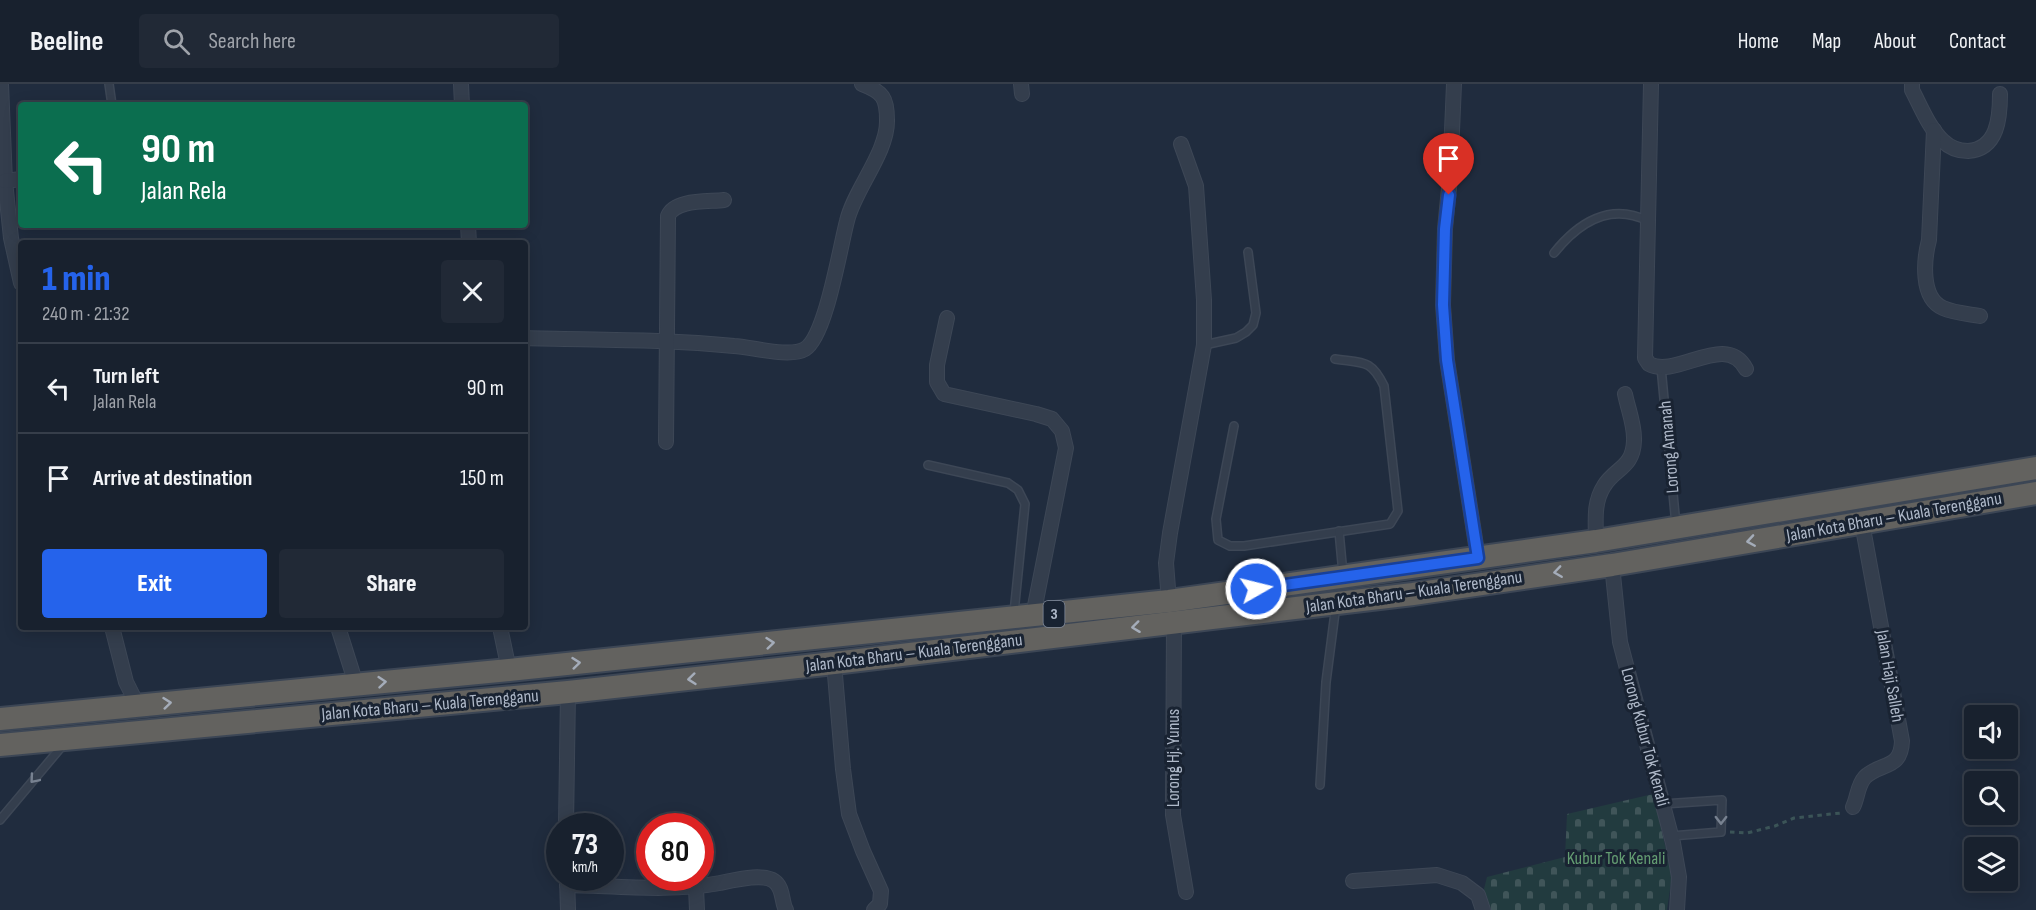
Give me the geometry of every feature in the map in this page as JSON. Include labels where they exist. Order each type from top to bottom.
[{"type":"highway","name":"Jalan Kota Bharu – Kuala Terengganu","points":[[0,745],[568,692],[834,663],[1171,612],[1343,577],[1596,541],[2036,468]]},
{"type":"highway","name":"Jalan Kota Bharu – Kuala Terengganu","points":[[0,719],[1024,617],[1336,603],[1612,565],[2036,493]]},
{"type":"street","points":[[1,84],[5,237],[18,274]]},
{"type":"street","points":[[461,84],[462,102]]},
{"type":"street","points":[[528,339],[733,345],[789,352],[806,349],[818,334],[848,217],[882,142],[887,123],[886,104],[878,90],[862,84]]},
{"type":"street","points":[[1454,84],[1443,305],[1447,360],[1478,558]]},
{"type":"street","points":[[1651,84],[1644,352],[1649,364],[1661,367],[1723,354],[1734,356],[1742,361],[1746,369]]},
{"type":"street","points":[[1912,84],[1912,90],[1934,130],[1954,149],[1976,150],[1984,147],[1991,139],[1997,127],[2000,112],[2000,93]]},
{"type":"street","points":[[1934,130],[1929,240],[1924,256],[1925,280],[1932,297],[1942,308],[1980,316]]},
{"type":"street","name":"Lorong Hj. Yunus","points":[[1181,144],[1196,186],[1204,300],[1204,345],[1166,563],[1171,612],[1173,815],[1186,892]]},
{"type":"street","points":[[4,181],[18,179]]},
{"type":"street","points":[[666,442],[668,216],[671,210],[681,204],[724,200]]},
{"type":"street","points":[[947,318],[937,365],[937,382],[944,394],[1052,419],[1062,431],[1066,448],[1024,617]]},
{"type":"street","points":[[1596,541],[1595,509],[1598,497],[1605,483],[1623,468],[1631,457],[1634,442],[1634,429],[1625,394]]},
{"type":"street","name":"Jalan Haji Salleh","points":[[1853,807],[1859,785],[1866,776],[1895,762],[1902,753],[1902,741],[1862,523]]},
{"type":"street","name":"Lorong Kubur Tok Kenali","points":[[1612,565],[1620,642],[1671,836],[1678,877],[1677,910]]},
{"type":"street","points":[[113,630],[126,682],[138,706]]},
{"type":"street","points":[[339,630],[356,684]]},
{"type":"street","points":[[501,630],[509,670]]},
{"type":"street","points":[[834,663],[849,813],[862,851],[881,891],[880,904],[874,910]]},
{"type":"street","points":[[566,813],[568,692]]},
{"type":"street","points":[[67,713],[68,739]]},
{"type":"street","points":[[1353,881],[1437,875],[1462,883],[1478,895],[1483,910]]},
{"type":"street","points":[[714,884],[746,878],[774,880],[781,888],[782,903],[786,910]]},
{"type":"street","points":[[567,891],[568,910]]},
{"type":"street","points":[[696,891],[697,910]]},
{"type":"lane","points":[[109,84],[112,102]]},
{"type":"lane","points":[[1554,253],[1564,241],[1591,220],[1621,213],[1636,215],[1648,221]]},
{"type":"lane","points":[[1204,345],[1236,338],[1253,325],[1256,313],[1248,252]]},
{"type":"lane","points":[[1234,426],[1216,519],[1218,540],[1230,546],[1244,546],[1390,524],[1398,511],[1384,386],[1376,369],[1364,363],[1335,359]]},
{"type":"lane","name":"Lorong Amanah","points":[[1661,367],[1676,528]]},
{"type":"lane","points":[[928,465],[1008,483],[1018,490],[1025,504],[1024,617]]},
{"type":"lane","points":[[1339,531],[1343,577]]},
{"type":"lane","points":[[1320,785],[1326,682],[1336,603]]},
{"type":"lane","points":[[0,819],[68,739]]},
{"type":"lane","points":[[1663,804],[1722,800],[1722,832],[1671,836]]},
{"type":"path","points":[[1722,832],[1747,833],[1775,826],[1794,818],[1835,814],[1853,807]]},
{"type":"green space","name":"Kubur Tok Kenali","points":[[1653,794],[1672,875],[1667,910],[1490,910],[1484,889],[1487,877],[1565,857],[1567,814]]},
{"type":"route","points":[[1256,589],[1478,558],[1447,360],[1443,305],[1445,229],[1449,195]]}]
